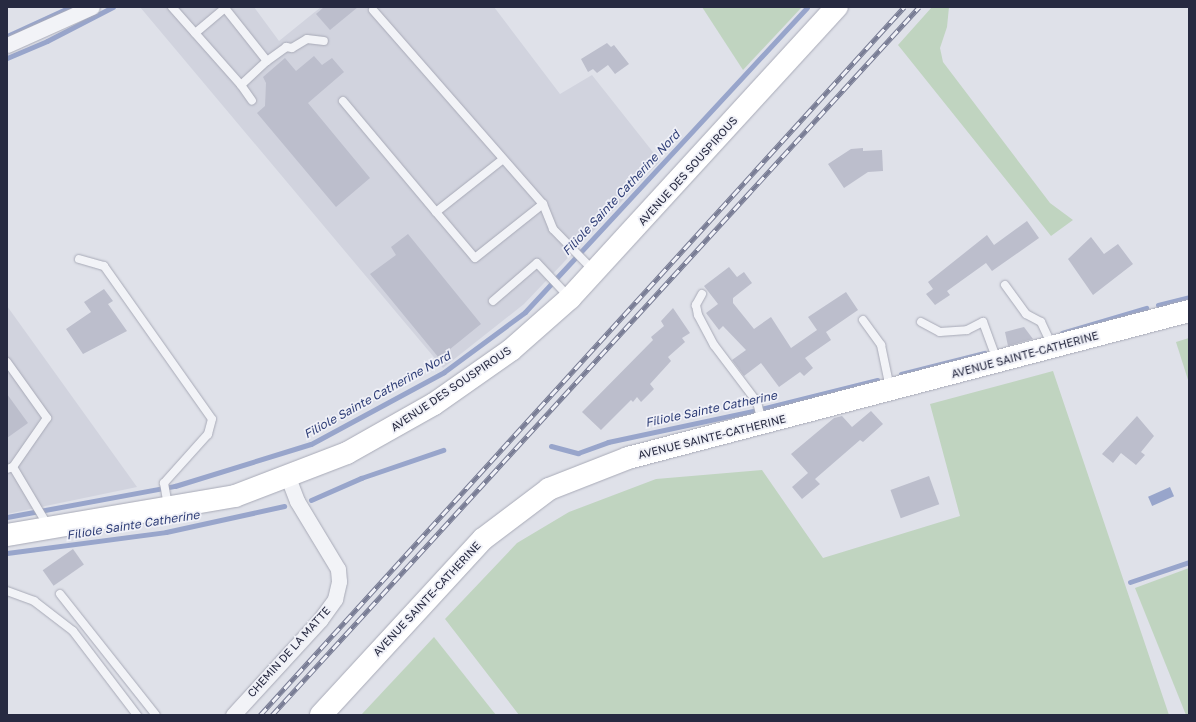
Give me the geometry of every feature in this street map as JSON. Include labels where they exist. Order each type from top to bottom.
[{"type":"main road","name":"AVENUE DES SOUSPIROUS","points":[[7,535],[169,509],[235,496],[288,477],[360,446],[434,404],[511,350],[570,298],[837,7]]},
{"type":"main road","name":"AVENUE SAINTE-CATHERINE","points":[[321,715],[483,539],[549,489],[628,458],[762,420],[891,390],[1189,311]]},
{"type":"street","points":[[7,45],[92,7]]},
{"type":"street","name":"CHEMIN DE LA MATTE","points":[[232,715],[320,620],[335,599],[339,581],[338,568],[297,500],[288,477]]},
{"type":"lane","points":[[172,7],[241,85],[252,101]]},
{"type":"lane","points":[[195,33],[225,8],[267,61]]},
{"type":"lane","points":[[373,10],[543,204],[553,229],[595,272]]},
{"type":"lane","points":[[241,85],[286,46],[292,48],[307,39],[324,41]]},
{"type":"lane","points":[[343,101],[475,258],[543,204]]},
{"type":"lane","points":[[436,212],[503,159]]},
{"type":"lane","points":[[79,259],[104,266],[212,419],[208,434],[164,483],[169,509]]},
{"type":"lane","points":[[493,301],[537,263],[570,298]]},
{"type":"lane","points":[[1005,285],[1026,314],[1041,322],[1054,348]]},
{"type":"lane","points":[[702,294],[696,305],[698,315],[714,345],[757,402],[762,420]]},
{"type":"lane","points":[[863,320],[881,345],[891,390]]},
{"type":"lane","points":[[921,322],[940,332],[967,330],[983,322],[998,362]]},
{"type":"lane","points":[[7,362],[47,418],[10,468],[49,528]]},
{"type":"lane","points":[[7,591],[34,601],[73,631],[137,715]]},
{"type":"lane","points":[[60,594],[156,715]]},
{"type":"shaded area","points":[[140,7],[254,7],[279,41],[321,7],[494,7],[560,94],[592,75],[660,161],[524,304],[443,368]]},
{"type":"shaded area","points":[[7,306],[137,487],[7,514]]},
{"type":"green space","points":[[702,7],[802,7],[743,70]]},
{"type":"green space","points":[[932,7],[949,7],[947,27],[940,48],[943,62],[1050,203],[1073,220],[1051,236],[898,45]]},
{"type":"green space","points":[[1189,338],[1189,383],[1176,342]]},
{"type":"green space","points":[[1053,371],[1169,715],[519,715],[445,619],[517,543],[569,512],[656,479],[762,470],[823,558],[960,516],[930,404]]},
{"type":"green space","points":[[1189,568],[1189,715],[1186,715],[1135,588]]},
{"type":"green space","points":[[434,637],[496,715],[361,715]]},
{"type":"water","points":[[1170,487],[1174,496],[1152,506],[1148,497]]},
{"type":"building","points":[[324,7],[358,7],[330,30],[316,14]]},
{"type":"building","points":[[607,43],[611,47],[614,45],[629,64],[615,74],[608,65],[597,73],[593,69],[588,72],[581,59]]},
{"type":"building","points":[[314,56],[322,65],[332,58],[344,72],[308,103],[370,178],[336,207],[257,113],[265,106],[266,83],[263,77],[285,58],[296,71]]},
{"type":"building","points":[[863,148],[863,151],[882,150],[883,171],[868,172],[844,188],[828,164],[851,149]]},
{"type":"building","points":[[1027,221],[1039,238],[992,271],[986,263],[947,291],[950,295],[935,305],[926,294],[933,289],[928,282],[987,235],[994,245]]},
{"type":"building","points":[[408,234],[481,324],[439,358],[370,274],[396,255],[391,247]]},
{"type":"building","points":[[1091,237],[1104,254],[1118,244],[1133,264],[1093,295],[1068,259]]},
{"type":"building","points":[[729,267],[737,277],[744,272],[752,283],[733,298],[733,303],[754,329],[771,317],[791,348],[817,330],[808,317],[846,292],[858,310],[826,332],[831,340],[805,358],[813,368],[804,376],[800,372],[779,387],[761,363],[744,376],[732,360],[746,350],[723,326],[719,330],[706,313],[718,304],[704,286]]},
{"type":"building","points":[[104,289],[113,301],[108,304],[127,331],[83,354],[66,329],[91,312],[84,302]]},
{"type":"building","points":[[673,308],[690,333],[682,338],[685,342],[668,357],[671,361],[650,384],[654,389],[641,402],[637,397],[633,402],[631,400],[601,430],[582,412],[653,340],[651,337],[664,326],[661,321]]},
{"type":"building","points":[[1024,327],[1033,339],[1008,346],[1005,332]]},
{"type":"building","points":[[7,394],[28,423],[7,438]]},
{"type":"building","points":[[871,411],[883,424],[863,442],[860,440],[815,479],[820,484],[802,499],[792,487],[808,473],[791,454],[834,418],[842,416],[852,427]]},
{"type":"building","points":[[1137,416],[1154,436],[1141,452],[1145,455],[1136,465],[1121,453],[1113,463],[1102,454]]},
{"type":"building","points":[[929,476],[939,504],[901,518],[890,490]]},
{"type":"building","points":[[73,549],[84,565],[54,586],[43,570]]},
{"type":"waterway","points":[[7,36],[70,7]]},
{"type":"waterway","points":[[7,58],[47,41],[113,7]]},
{"type":"waterway","name":"Filiole Sainte Catherine Nord","points":[[7,517],[175,486],[311,444],[444,372],[525,312],[807,7]]},
{"type":"waterway","name":"Filiole Sainte Catherine","points":[[1158,305],[1189,297]]},
{"type":"waterway","name":"Filiole Sainte Catherine","points":[[1062,333],[1146,308]]},
{"type":"waterway","name":"Filiole Sainte Catherine","points":[[901,374],[984,353]]},
{"type":"waterway","name":"Filiole Sainte Catherine","points":[[551,446],[578,453],[608,442],[757,410],[877,380]]},
{"type":"waterway","name":"Filiole Sainte Catherine","points":[[311,500],[361,478],[443,450]]},
{"type":"waterway","name":"Filiole Sainte Catherine","points":[[7,553],[166,532],[284,506]]},
{"type":"waterway","points":[[1130,582],[1189,562]]},
{"type":"railway","points":[[260,715],[904,7]]},
{"type":"railway","points":[[272,715],[919,7]]}]
